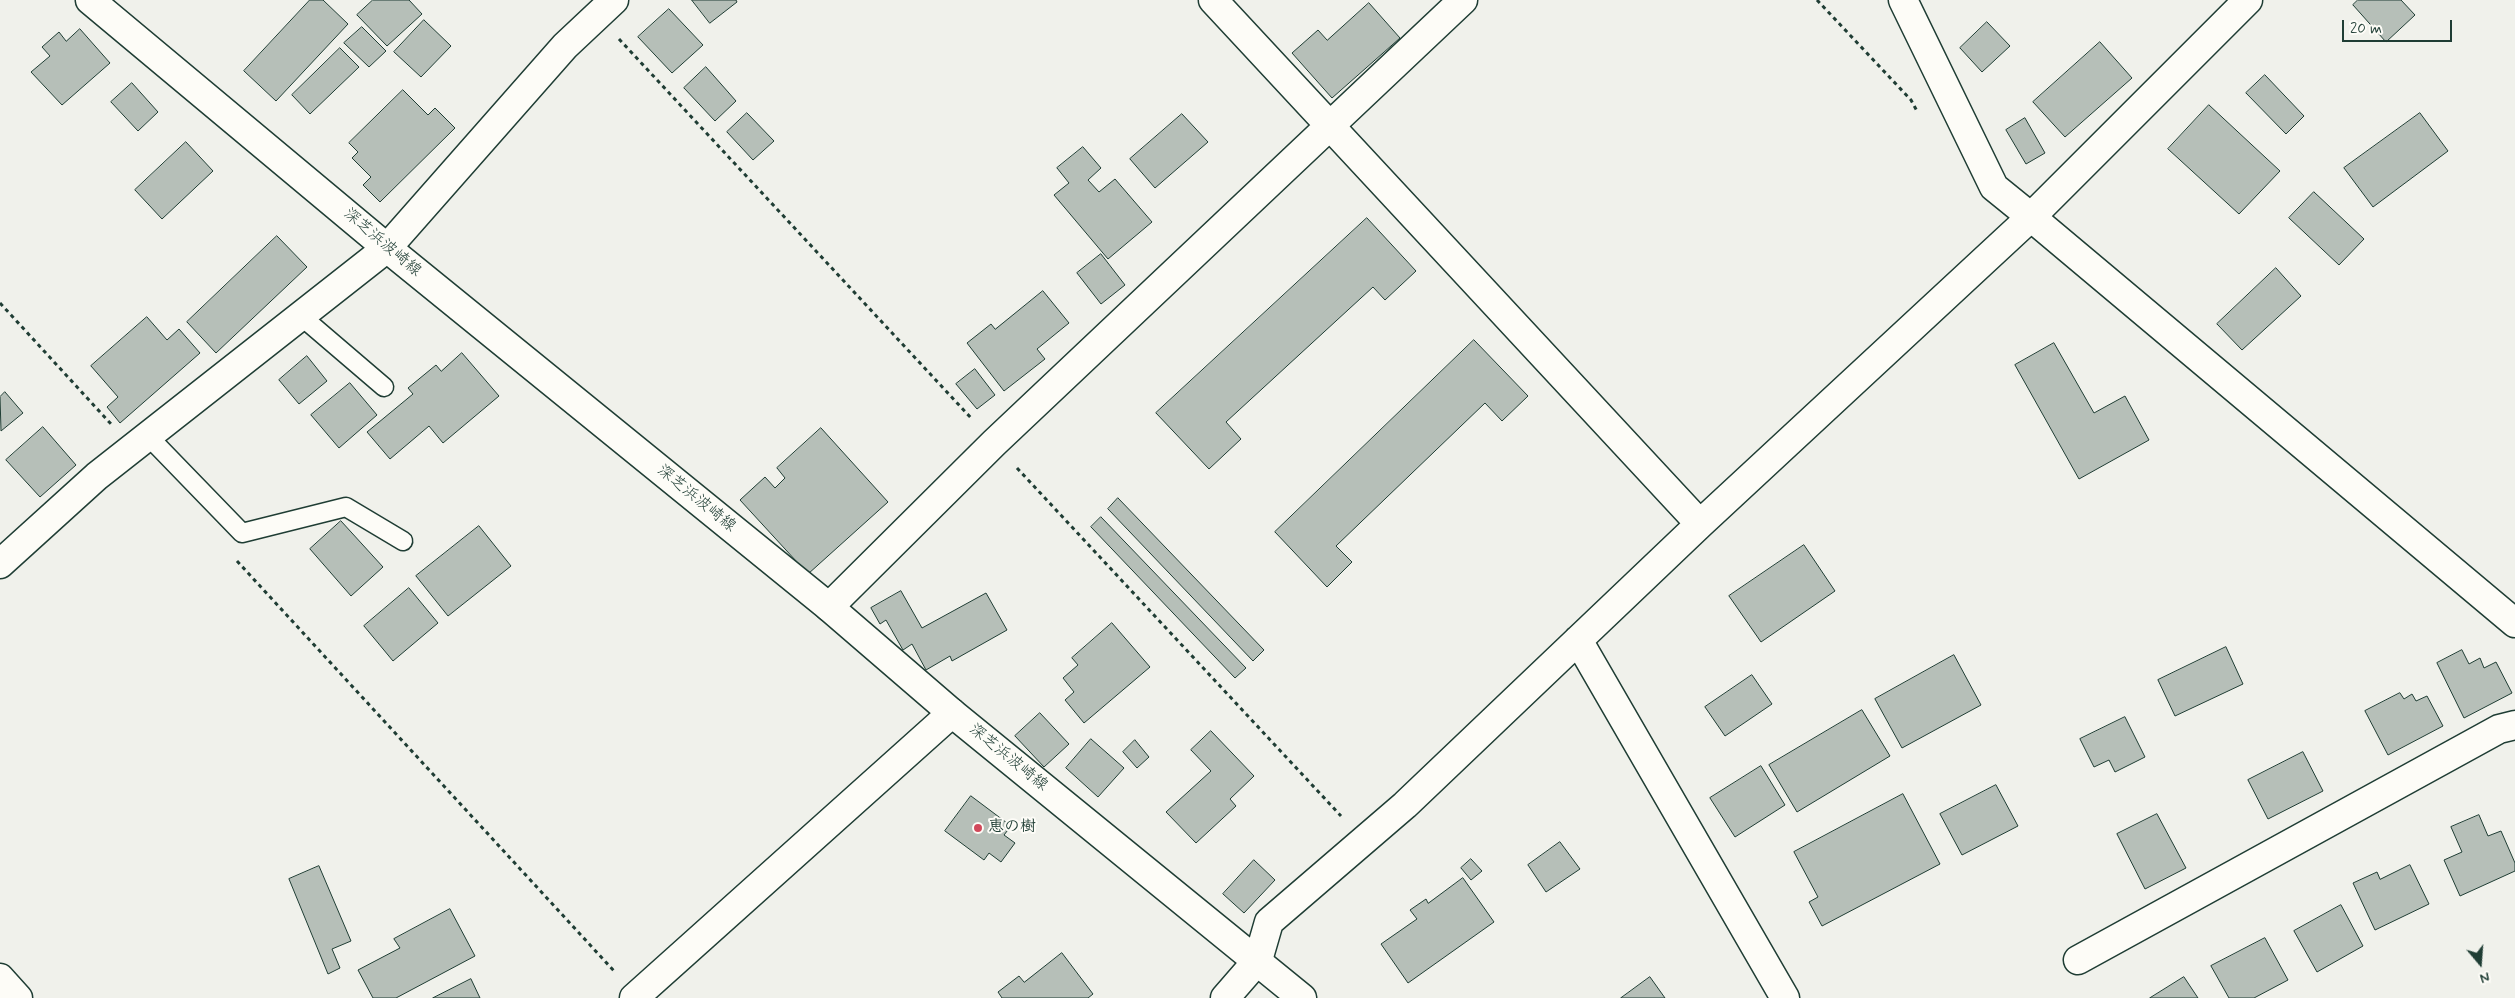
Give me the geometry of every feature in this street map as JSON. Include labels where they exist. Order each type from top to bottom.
[{"type":"street","name":"深芝浜波崎線","points":[[90,0],[387,248],[829,607],[952,713],[1258,960],[1302,998]]},
{"type":"street","points":[[0,564],[97,476],[387,248],[565,46],[614,0]]},
{"type":"street","points":[[1213,0],[1700,524]]},
{"type":"street","points":[[829,607],[994,443],[1463,0]]},
{"type":"street","points":[[1903,0],[1994,187],[2515,623]]},
{"type":"street","points":[[1225,998],[1258,960],[1269,922],[1405,805],[1700,524],[2031,217],[2248,0]]},
{"type":"street","points":[[1578,640],[1785,998]]},
{"type":"street","points":[[636,997],[952,713]]},
{"type":"street","points":[[2078,960],[2499,729],[2515,725]]},
{"type":"street","points":[[0,978],[18,998]]},
{"type":"lane","points":[[301,316],[384,387]]},
{"type":"lane","points":[[140,442],[242,533],[346,507],[403,541]]},
{"type":"path","points":[[1817,0],[1911,100],[1920,116]]},
{"type":"path","points":[[0,303],[140,442]]},
{"type":"path","points":[[234,558],[636,997]]},
{"type":"building","points":[[310,0],[323,0],[348,24],[276,101],[244,71]]},
{"type":"building","points":[[373,0],[409,0],[422,14],[387,46],[357,15]]},
{"type":"building","points":[[692,0],[736,0],[737,2],[710,23]]},
{"type":"building","points":[[2358,0],[2401,0],[2415,15],[2386,42],[2353,5]]},
{"type":"building","points":[[1369,3],[1400,38],[1332,98],[1292,53],[1318,30],[1327,40]]},
{"type":"building","points":[[669,9],[703,45],[672,73],[638,37]]},
{"type":"building","points":[[424,20],[451,46],[421,77],[394,52]]},
{"type":"building","points":[[1987,22],[2010,46],[1982,72],[1960,48]]},
{"type":"building","points":[[362,27],[386,51],[369,67],[344,43]]},
{"type":"building","points":[[80,29],[110,63],[62,105],[31,72],[50,56],[42,47],[59,32],[66,41]]},
{"type":"building","points":[[2100,42],[2132,78],[2065,137],[2033,102]]},
{"type":"building","points":[[340,48],[359,67],[310,114],[292,95]]},
{"type":"building","points":[[706,67],[736,101],[715,121],[684,88]]},
{"type":"building","points":[[2265,75],[2304,116],[2286,134],[2246,93]]},
{"type":"building","points":[[132,83],[158,112],[138,131],[111,102]]},
{"type":"building","points":[[403,90],[428,115],[435,108],[455,128],[380,202],[363,185],[371,177],[352,158],[358,152],[349,143]]},
{"type":"building","points":[[2209,105],[2280,171],[2239,214],[2168,149]]},
{"type":"building","points":[[747,113],[774,141],[753,160],[727,132]]},
{"type":"building","points":[[2420,113],[2448,151],[2373,207],[2344,168]]},
{"type":"building","points":[[1182,114],[1208,142],[1155,188],[1130,159]]},
{"type":"building","points":[[2025,118],[2045,153],[2026,164],[2006,130]]},
{"type":"building","points":[[186,142],[213,171],[162,219],[135,190]]},
{"type":"building","points":[[1083,147],[1101,168],[1088,180],[1099,192],[1115,179],[1152,222],[1108,259],[1054,195],[1069,183],[1057,168]]},
{"type":"building","points":[[2314,192],[2364,239],[2339,265],[2289,218]]},
{"type":"building","points":[[1367,218],[1416,271],[1385,300],[1373,287],[1226,422],[1241,439],[1209,469],[1156,413]]},
{"type":"building","points":[[277,236],[307,267],[216,353],[187,322]]},
{"type":"building","points":[[1101,254],[1125,285],[1101,304],[1077,273]]},
{"type":"building","points":[[2276,268],[2301,296],[2242,350],[2217,324]]},
{"type":"building","points":[[1043,291],[1069,323],[1037,349],[1045,359],[1004,391],[967,343],[991,324],[995,329]]},
{"type":"building","points":[[147,317],[167,340],[179,329],[200,353],[120,423],[107,407],[118,397],[91,366]]},
{"type":"building","points":[[1474,340],[1528,396],[1502,421],[1485,403],[1336,546],[1352,562],[1327,587],[1275,532]]},
{"type":"building","points":[[2054,343],[2094,413],[2125,396],[2149,440],[2079,479],[2015,365]]},
{"type":"building","points":[[462,353],[499,396],[443,443],[429,426],[390,459],[367,432],[413,394],[408,388],[436,365],[441,371]]},
{"type":"building","points":[[307,356],[327,381],[299,404],[279,380]]},
{"type":"building","points":[[975,369],[995,395],[977,409],[956,384]]},
{"type":"building","points":[[350,383],[377,415],[339,448],[311,415]]},
{"type":"building","points":[[5,392],[23,413],[1,431],[0,397]]},
{"type":"building","points":[[43,427],[76,465],[40,497],[6,460]]},
{"type":"building","points":[[821,428],[888,502],[808,574],[740,500],[765,477],[775,488],[785,478],[777,468]]},
{"type":"building","points":[[1118,498],[1264,650],[1253,661],[1108,509]]},
{"type":"building","points":[[1101,517],[1246,668],[1235,678],[1091,527]]},
{"type":"building","points":[[341,521],[383,567],[351,596],[310,549]]},
{"type":"building","points":[[479,526],[511,566],[448,616],[416,576]]},
{"type":"building","points":[[1804,545],[1835,591],[1761,642],[1729,596]]},
{"type":"building","points":[[409,588],[438,623],[393,661],[364,626]]},
{"type":"building","points":[[901,591],[922,628],[986,593],[1007,630],[952,661],[950,656],[926,670],[912,644],[903,650],[886,620],[880,624],[871,608]]},
{"type":"building","points":[[1112,623],[1150,667],[1084,723],[1065,700],[1074,692],[1063,678],[1078,665],[1072,658]]},
{"type":"building","points":[[2226,647],[2243,684],[2175,716],[2158,680]]},
{"type":"building","points":[[2462,650],[2469,664],[2480,658],[2484,668],[2496,662],[2512,693],[2464,718],[2437,663]]},
{"type":"building","points":[[1954,655],[1981,705],[1902,748],[1875,699]]},
{"type":"building","points":[[1752,675],[1772,704],[1725,736],[1705,707]]},
{"type":"building","points":[[2400,693],[2404,699],[2412,694],[2416,701],[2427,696],[2443,726],[2388,755],[2365,711]]},
{"type":"building","points":[[1862,710],[1890,756],[1797,812],[1769,765]]},
{"type":"building","points":[[1040,713],[1069,744],[1044,767],[1015,736]]},
{"type":"building","points":[[2125,717],[2145,757],[2115,772],[2109,760],[2094,767],[2080,739]]},
{"type":"building","points":[[1211,731],[1254,776],[1230,799],[1236,806],[1196,843],[1166,812],[1211,771],[1191,750]]},
{"type":"building","points":[[1091,739],[1124,768],[1098,797],[1066,768]]},
{"type":"building","points":[[1135,740],[1149,757],[1137,768],[1123,752]]},
{"type":"building","points":[[2303,752],[2323,791],[2268,819],[2248,780]]},
{"type":"building","points":[[1761,766],[1785,805],[1735,837],[1710,798]]},
{"type":"building","points":[[1996,785],[2018,826],[1962,855],[1940,814]]},
{"type":"building","points":[[1903,794],[1940,864],[1822,926],[1809,902],[1818,897],[1794,852]]},
{"type":"building","name":"恵の樹","points":[[971,796],[1011,826],[1004,835],[1015,843],[1001,862],[989,853],[984,860],[945,831]]},
{"type":"building","points":[[2157,814],[2186,868],[2145,889],[2117,834]]},
{"type":"building","points":[[2479,815],[2488,836],[2501,831],[2515,863],[2515,871],[2460,896],[2444,860],[2462,852],[2451,827]]},
{"type":"building","points":[[1560,842],[1580,869],[1546,892],[1528,865]]},
{"type":"building","points":[[1471,859],[1482,871],[1471,880],[1461,868]]},
{"type":"building","points":[[1254,860],[1275,880],[1244,913],[1223,894]]},
{"type":"building","points":[[2410,865],[2429,904],[2375,930],[2353,883],[2377,872],[2380,879]]},
{"type":"building","points":[[319,866],[351,941],[332,949],[340,968],[328,974],[289,879]]},
{"type":"building","points":[[1463,878],[1494,922],[1408,983],[1381,944],[1417,919],[1410,910],[1426,899],[1428,903]]},
{"type":"building","points":[[2341,905],[2363,946],[2317,972],[2294,931]]},
{"type":"building","points":[[450,909],[475,956],[396,998],[373,998],[358,970],[400,948],[394,939]]},
{"type":"building","points":[[2265,938],[2288,980],[2254,998],[2229,998],[2211,966]]},
{"type":"building","points":[[1062,953],[1093,994],[1088,998],[1002,998],[998,992],[1019,976],[1024,982]]},
{"type":"building","points":[[1650,977],[1665,998],[1621,998]]},
{"type":"building","points":[[2184,977],[2198,998],[2150,998]]},
{"type":"building","points":[[471,979],[480,998],[433,998]]},
{"type":"place","name":"恵の樹","points":[[978,828]]}]
